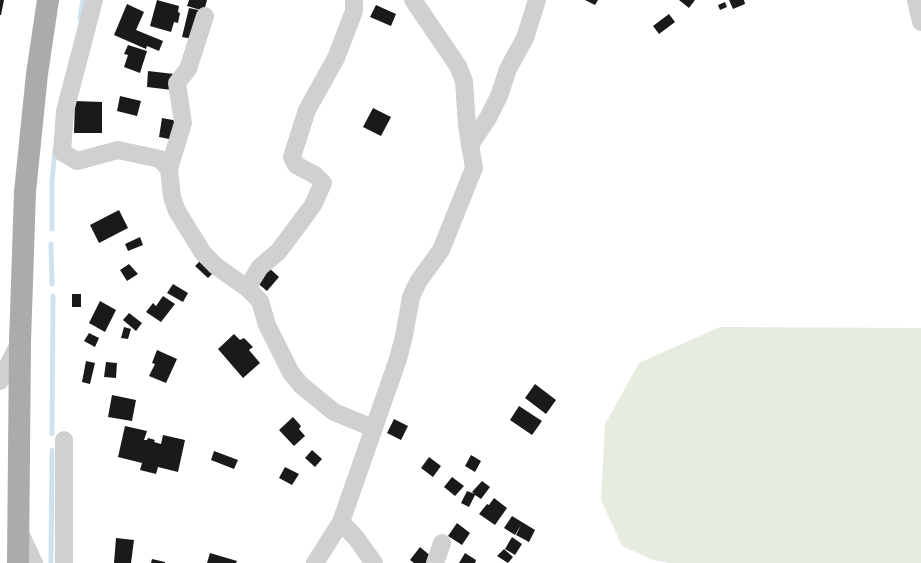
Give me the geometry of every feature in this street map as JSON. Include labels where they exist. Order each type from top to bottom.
[{"type":"main road","points":[[18,563],[22,251],[26,177],[37,74],[48,0]]},
{"type":"street","points":[[94,0],[65,111],[62,152],[78,162],[118,150],[160,159],[169,169]]},
{"type":"street","points":[[247,288],[260,267],[278,252],[313,205],[323,183],[315,175],[296,165],[292,157],[307,110],[336,58],[354,11],[354,0]]},
{"type":"street","points":[[315,563],[341,522],[400,352],[411,297],[418,282],[441,250],[474,168],[470,145],[464,81],[458,66],[413,0]]},
{"type":"street","points":[[470,145],[488,118],[499,96],[508,69],[525,38],[537,0]]},
{"type":"street","points":[[916,0],[921,22]]},
{"type":"street","points":[[205,16],[188,69],[177,83],[183,123],[169,169],[172,197],[177,211],[203,253],[216,266],[247,288],[260,300],[267,325],[291,373],[301,385],[334,412],[373,428]]},
{"type":"street","points":[[0,381],[20,342]]},
{"type":"street","points":[[64,440],[64,563]]},
{"type":"street","points":[[341,522],[356,538],[374,563]]},
{"type":"street","points":[[18,531],[34,563]]},
{"type":"street","points":[[435,563],[442,543]]},
{"type":"shaded area","points":[[720,327],[921,328],[921,563],[670,563],[653,560],[622,546],[601,500],[605,424],[639,363]]},
{"type":"building","points":[[0,0],[4,0],[1,15],[0,15]]},
{"type":"building","points":[[157,0],[179,6],[178,12],[180,13],[178,23],[174,22],[171,32],[150,26]]},
{"type":"building","points":[[189,0],[207,0],[204,11],[187,6]]},
{"type":"building","points":[[585,0],[598,0],[595,5]]},
{"type":"building","points":[[679,0],[695,0],[689,8]]},
{"type":"building","points":[[729,0],[744,0],[745,4],[733,9]]},
{"type":"building","points":[[725,2],[727,7],[720,10],[718,5]]},
{"type":"building","points":[[127,4],[144,12],[136,30],[163,41],[159,51],[147,46],[146,49],[114,35]]},
{"type":"building","points":[[376,5],[396,14],[391,26],[370,17]]},
{"type":"building","points":[[189,8],[203,11],[193,39],[182,37]]},
{"type":"building","points":[[669,14],[675,22],[659,34],[653,26]]},
{"type":"building","points":[[128,45],[147,51],[140,73],[124,67],[128,55],[124,54]]},
{"type":"building","points":[[148,71],[174,74],[172,90],[147,87]]},
{"type":"building","points":[[120,96],[141,101],[137,116],[117,111]]},
{"type":"building","points":[[75,101],[102,102],[102,133],[74,133]]},
{"type":"building","points":[[373,108],[391,117],[381,136],[363,127]]},
{"type":"building","points":[[162,118],[178,121],[174,140],[159,137]]},
{"type":"building","points":[[119,210],[128,228],[99,243],[90,225]]},
{"type":"building","points":[[140,237],[143,245],[128,251],[125,244]]},
{"type":"building","points":[[202,259],[215,271],[208,278],[195,266]]},
{"type":"building","points":[[129,264],[138,274],[127,281],[120,270]]},
{"type":"building","points":[[267,266],[279,277],[267,291],[255,281]]},
{"type":"building","points":[[173,284],[188,293],[183,302],[167,293]]},
{"type":"building","points":[[72,294],[81,294],[81,307],[72,307]]},
{"type":"building","points":[[163,296],[175,304],[161,322],[146,312],[153,303],[156,306]]},
{"type":"building","points":[[100,301],[116,310],[105,332],[89,323]]},
{"type":"building","points":[[129,313],[142,323],[136,331],[123,320]]},
{"type":"building","points":[[124,327],[131,329],[128,339],[121,338]]},
{"type":"building","points":[[89,333],[99,338],[95,347],[84,341]]},
{"type":"building","points":[[234,334],[240,340],[244,338],[253,347],[249,350],[260,363],[243,378],[218,349]]},
{"type":"building","points":[[157,350],[177,359],[166,383],[149,376],[155,364],[152,363]]},
{"type":"building","points":[[86,361],[95,363],[90,384],[82,382]]},
{"type":"building","points":[[106,362],[117,363],[116,378],[104,377]]},
{"type":"building","points":[[535,384],[556,400],[546,414],[525,398]]},
{"type":"building","points":[[112,395],[136,400],[132,421],[108,417]]},
{"type":"building","points":[[519,406],[542,421],[532,435],[510,420]]},
{"type":"building","points":[[293,417],[301,426],[299,429],[305,436],[294,446],[279,430]]},
{"type":"building","points":[[394,419],[408,426],[401,440],[387,433]]},
{"type":"building","points":[[125,426],[147,431],[144,440],[147,440],[148,438],[161,444],[163,435],[185,440],[178,472],[158,467],[156,474],[140,470],[142,463],[118,457]]},
{"type":"building","points":[[312,450],[322,459],[315,467],[305,458]]},
{"type":"building","points":[[214,451],[238,460],[234,469],[211,460]]},
{"type":"building","points":[[471,455],[481,461],[475,472],[465,466]]},
{"type":"building","points":[[429,457],[441,466],[433,477],[421,468]]},
{"type":"building","points":[[285,467],[299,474],[292,485],[279,478]]},
{"type":"building","points":[[452,477],[464,486],[455,496],[444,487]]},
{"type":"building","points":[[482,481],[490,487],[481,499],[475,495],[469,507],[461,503],[467,491],[475,494],[472,492]]},
{"type":"building","points":[[494,498],[507,508],[495,525],[479,514]]},
{"type":"building","points":[[512,516],[535,530],[529,542],[516,535],[521,525],[515,535],[504,528]]},
{"type":"building","points":[[457,523],[470,533],[462,545],[448,536]]},
{"type":"building","points":[[512,537],[522,544],[515,555],[505,549]]},
{"type":"building","points":[[116,538],[134,540],[131,563],[114,563]]},
{"type":"building","points":[[420,547],[439,563],[414,563],[410,560]]},
{"type":"building","points":[[504,549],[513,557],[508,563],[497,556]]},
{"type":"building","points":[[210,553],[237,561],[236,563],[207,563]]},
{"type":"building","points":[[465,553],[476,560],[475,563],[459,563]]},
{"type":"building","points":[[152,559],[165,562],[165,563],[151,563]]},
{"type":"waterway","points":[[80,19],[83,0]]},
{"type":"waterway","points":[[52,229],[52,181],[55,150]]},
{"type":"waterway","points":[[51,244],[52,284]]},
{"type":"waterway","points":[[52,434],[53,296]]},
{"type":"waterway","points":[[51,563],[52,450]]}]
